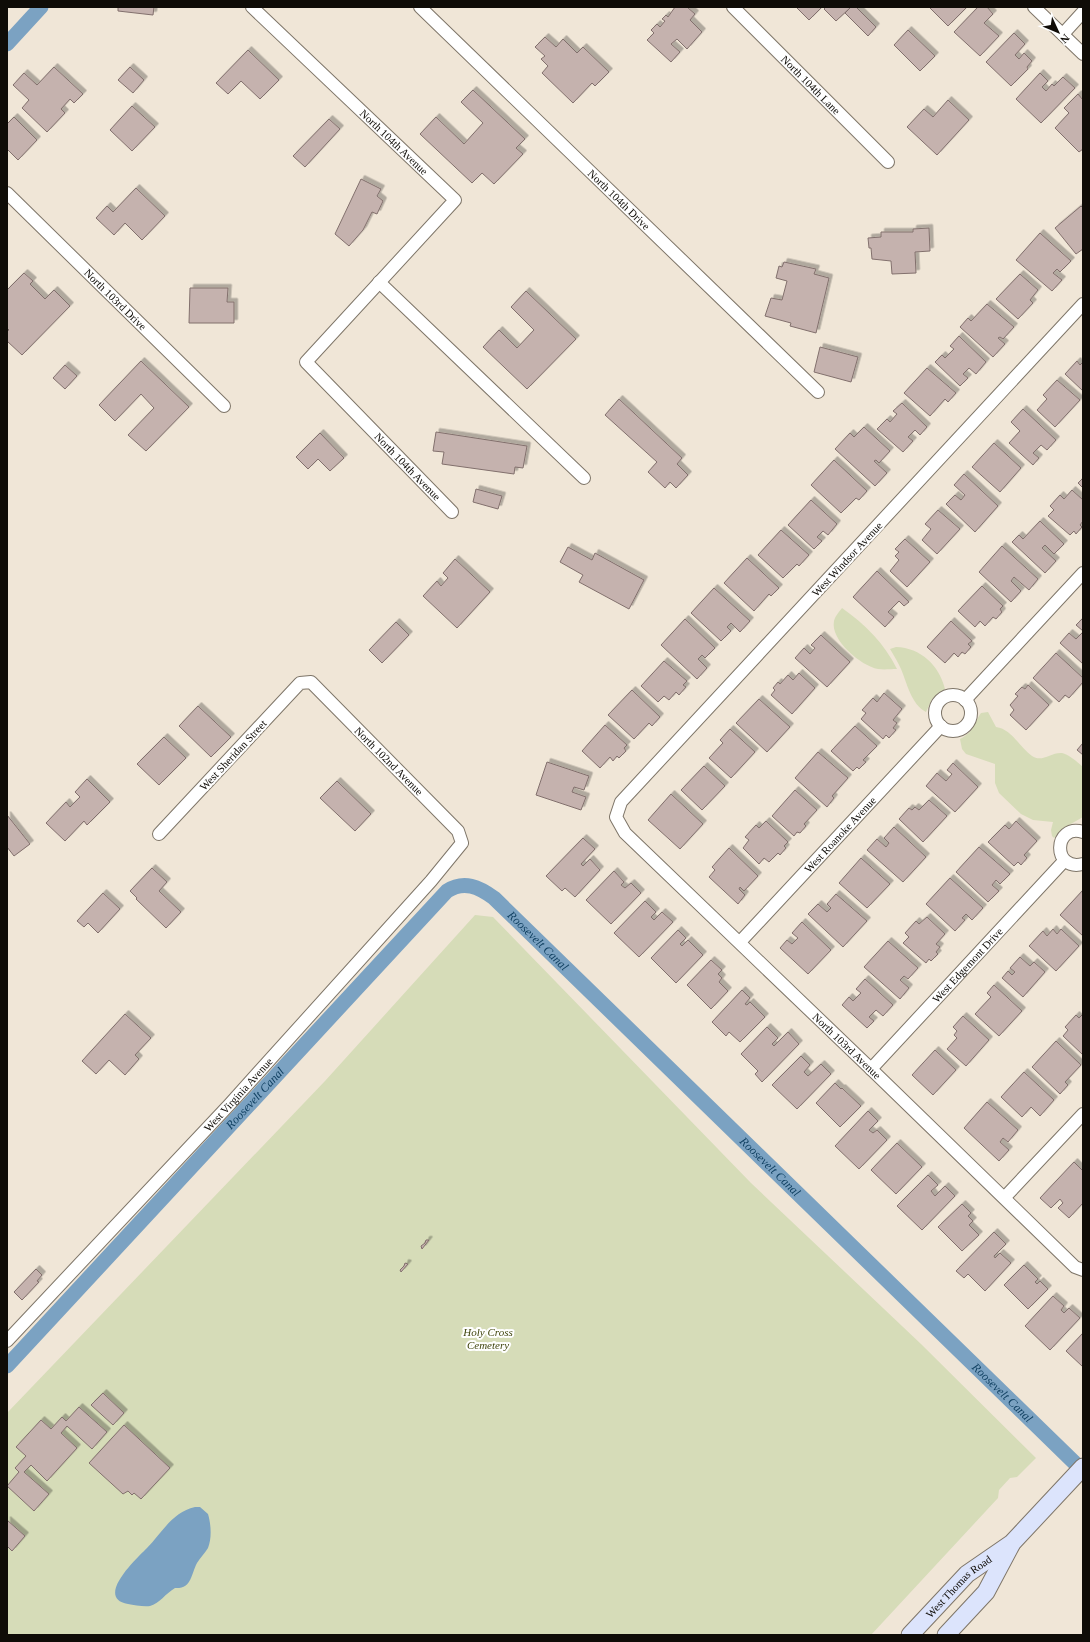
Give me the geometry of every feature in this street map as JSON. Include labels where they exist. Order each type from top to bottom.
[{"type":"main road","name":"West Thomas Road","points":[[910,1635],[967,1574],[1012,1543],[1083,1467]]},
{"type":"main road","name":"West Thomas Road","points":[[946,1635],[986,1592],[1012,1543]]},
{"type":"street","name":"North 104th Avenue","points":[[252,7],[455,200],[306,362],[452,512]]},
{"type":"street","name":"North 104th Drive","points":[[420,7],[818,392]]},
{"type":"street","name":"North 104th Lane","points":[[733,7],[888,162]]},
{"type":"street","points":[[1034,7],[1083,54]]},
{"type":"street","points":[[1063,34],[1083,12]]},
{"type":"street","name":"North 103rd Drive","points":[[7,193],[224,406]]},
{"type":"street","points":[[379,282],[584,478]]},
{"type":"street","name":"West Windsor Avenue","points":[[616,817],[621,802],[1083,304]]},
{"type":"street","points":[[965,700],[1083,573]]},
{"type":"street","name":"West Sheridan Street","points":[[159,834],[300,683],[311,682]]},
{"type":"street","name":"North 102nd Avenue","points":[[311,682],[458,831],[462,842]]},
{"type":"street","points":[[954,696],[965,700],[970,710],[969,721],[966,726],[956,731],[945,729],[941,726],[936,716],[938,704],[948,697],[954,696]]},
{"type":"street","name":"West Roanoke Avenue","points":[[740,942],[941,726]]},
{"type":"street","name":"North 103rd Avenue","points":[[616,817],[625,833],[872,1069],[1075,1266],[1083,1270]]},
{"type":"street","points":[[1083,832],[1074,831],[1064,836],[1059,846],[1060,854],[1064,861],[1076,866],[1083,864]]},
{"type":"street","name":"West Virginia Avenue","points":[[7,1341],[234,1099],[431,881],[462,842]]},
{"type":"street","name":"West Edgemont Drive","points":[[872,1069],[1064,861]]},
{"type":"street","points":[[1005,1197],[1083,1114]]},
{"type":"green space","points":[[842,608],[874,635],[897,669],[878,669],[871,667],[863,663],[848,651],[837,636],[834,628],[836,615]]},
{"type":"green space","points":[[896,647],[905,648],[921,654],[928,659],[942,680],[945,689],[932,699],[926,712],[917,704],[910,693],[900,666],[890,649]]},
{"type":"green space","points":[[988,712],[996,727],[1007,731],[1032,756],[1036,758],[1043,758],[1062,753],[1071,757],[1083,767],[1083,817],[1062,829],[1054,838],[1051,830],[1053,822],[1033,820],[1021,814],[999,793],[995,783],[995,764],[966,754],[962,749],[960,739],[971,730],[981,713]]},
{"type":"green space","name":"Holy Cross Cemetery","points":[[475,915],[493,917],[751,1183],[921,1344],[1036,1458],[1017,1477],[1010,1478],[999,1490],[998,1498],[871,1635],[7,1635],[7,1413],[325,1081]]},
{"type":"water","points":[[195,1507],[200,1507],[208,1514],[211,1535],[208,1548],[197,1563],[188,1583],[181,1588],[175,1588],[150,1606],[128,1604],[119,1600],[115,1594],[116,1586],[135,1560],[174,1518],[180,1513]]},
{"type":"building","points":[[118,7],[154,7],[153,15],[118,11]]},
{"type":"building","points":[[675,7],[687,7],[695,14],[690,20],[702,32],[687,49],[677,39],[671,44],[680,52],[671,62],[647,40],[654,33],[651,30],[657,24],[660,27],[665,21],[662,19],[666,15],[668,17]]},
{"type":"building","points":[[796,7],[822,7],[809,20]]},
{"type":"building","points":[[826,7],[851,7],[836,21],[824,9]]},
{"type":"building","points":[[851,7],[856,7],[876,27],[868,36],[845,13]]},
{"type":"building","points":[[929,7],[965,7],[966,8],[948,26]]},
{"type":"building","points":[[978,7],[987,7],[993,14],[984,23],[999,36],[980,56],[954,32]]},
{"type":"building","points":[[908,30],[935,56],[920,71],[894,45]]},
{"type":"building","points":[[1014,33],[1025,44],[1015,55],[1019,59],[1024,53],[1032,61],[1027,67],[1028,69],[1011,86],[986,62]]},
{"type":"building","points":[[545,37],[556,47],[563,39],[577,53],[583,47],[609,72],[595,86],[592,83],[573,103],[542,73],[548,66],[541,59],[545,56],[535,47]]},
{"type":"building","points":[[248,50],[279,80],[260,99],[241,81],[228,94],[216,83]]},
{"type":"building","points":[[54,67],[83,94],[74,103],[70,99],[61,109],[65,113],[47,132],[22,108],[29,100],[13,85],[24,73],[37,85]]},
{"type":"building","points":[[130,67],[144,80],[133,93],[118,80]]},
{"type":"building","points":[[1040,73],[1048,81],[1042,87],[1046,91],[1052,84],[1054,86],[1063,77],[1075,88],[1041,123],[1016,99]]},
{"type":"building","points":[[473,90],[525,139],[516,148],[523,154],[494,184],[482,173],[472,183],[420,134],[436,117],[464,144],[483,123],[461,102]]},
{"type":"building","points":[[1078,94],[1083,100],[1083,149],[1079,152],[1055,128],[1069,113],[1064,108]]},
{"type":"building","points":[[948,100],[969,120],[937,155],[907,127],[924,109],[933,117]]},
{"type":"building","points":[[132,106],[155,127],[132,151],[110,130]]},
{"type":"building","points":[[14,117],[37,140],[18,160],[7,149],[7,124]]},
{"type":"building","points":[[329,119],[340,129],[305,167],[293,156]]},
{"type":"building","points":[[361,179],[381,189],[377,196],[383,201],[377,214],[372,212],[363,230],[349,246],[335,234]]},
{"type":"building","points":[[136,188],[165,216],[142,240],[125,223],[114,235],[96,218],[107,206],[113,212]]},
{"type":"building","points":[[1081,206],[1083,208],[1083,249],[1076,254],[1055,228]]},
{"type":"building","points":[[929,228],[930,251],[915,252],[916,273],[892,274],[891,261],[872,259],[868,238],[881,237],[881,232],[913,232],[913,229]]},
{"type":"building","points":[[1040,233],[1071,261],[1060,272],[1057,269],[1053,273],[1062,280],[1052,291],[1016,260]]},
{"type":"building","points":[[784,262],[816,269],[814,274],[829,278],[816,333],[790,326],[791,323],[765,316],[771,298],[782,300],[787,281],[776,278],[779,266],[782,267]]},
{"type":"building","points":[[24,273],[33,281],[30,284],[45,299],[54,290],[70,306],[22,355],[7,341],[7,331],[9,330],[7,328],[7,290]]},
{"type":"building","points":[[1020,274],[1038,290],[1030,300],[1033,303],[1018,319],[996,299]]},
{"type":"building","points":[[190,288],[228,288],[227,302],[234,302],[234,323],[189,323]]},
{"type":"building","points":[[526,291],[576,339],[527,389],[483,347],[499,330],[517,348],[534,330],[511,307]]},
{"type":"building","points":[[987,304],[1014,327],[1003,339],[1000,337],[998,338],[1005,344],[993,357],[960,327],[968,318],[971,321]]},
{"type":"building","points":[[959,336],[986,362],[976,374],[969,368],[963,374],[968,378],[960,386],[935,362],[942,355],[945,358],[954,349],[950,346]]},
{"type":"building","points":[[820,347],[858,357],[851,382],[814,372]]},
{"type":"building","points":[[141,361],[189,407],[146,451],[128,435],[154,408],[141,394],[115,421],[99,405]]},
{"type":"building","points":[[1077,361],[1080,365],[1083,362],[1083,391],[1065,374]]},
{"type":"building","points":[[65,365],[77,376],[65,389],[53,378]]},
{"type":"building","points":[[927,368],[956,393],[948,402],[945,399],[930,416],[904,393]]},
{"type":"building","points":[[1057,380],[1080,400],[1055,427],[1037,410],[1047,399],[1043,395]]},
{"type":"building","points":[[619,399],[682,458],[677,464],[688,475],[676,488],[670,482],[665,488],[648,472],[657,462],[605,415]]},
{"type":"building","points":[[902,403],[927,427],[920,435],[915,430],[908,437],[913,441],[903,452],[877,429],[887,419],[890,422],[897,414],[893,411]]},
{"type":"building","points":[[1023,409],[1056,440],[1047,450],[1041,445],[1033,453],[1039,458],[1033,465],[1009,443],[1020,431],[1011,422]]},
{"type":"building","points":[[864,427],[890,451],[879,463],[876,460],[874,461],[887,473],[875,486],[835,449],[850,433],[854,437]]},
{"type":"building","points":[[436,432],[527,446],[523,468],[515,467],[514,474],[442,464],[444,452],[433,451]]},
{"type":"building","points":[[320,433],[344,458],[330,471],[318,459],[308,469],[296,457]]},
{"type":"building","points":[[994,443],[1021,468],[1000,492],[972,467]]},
{"type":"building","points":[[834,460],[867,491],[859,500],[856,498],[841,513],[811,485]]},
{"type":"building","points":[[964,474],[998,506],[975,532],[946,504],[955,495],[961,500],[965,495],[954,485]]},
{"type":"building","points":[[1083,478],[1083,488],[1078,483]]},
{"type":"building","points":[[476,489],[502,496],[498,509],[473,502]]},
{"type":"building","points":[[1072,490],[1083,500],[1083,521],[1080,525],[1082,527],[1076,534],[1074,531],[1070,535],[1048,516],[1054,510],[1050,506],[1060,495],[1064,499]]},
{"type":"building","points":[[811,500],[837,524],[828,535],[823,531],[817,537],[822,541],[814,549],[788,525]]},
{"type":"building","points":[[938,510],[960,529],[937,554],[922,540],[931,529],[925,524]]},
{"type":"building","points":[[1040,521],[1064,544],[1054,554],[1045,545],[1042,548],[1056,561],[1045,573],[1012,542],[1019,535],[1023,539]]},
{"type":"building","points":[[781,530],[809,555],[799,566],[797,564],[783,578],[758,555]]},
{"type":"building","points":[[905,539],[930,562],[907,587],[890,571],[899,560],[895,556],[899,552],[895,549]]},
{"type":"building","points":[[1002,546],[1038,579],[1029,590],[1014,577],[1011,581],[1021,591],[1011,602],[979,572]]},
{"type":"building","points":[[568,547],[592,560],[595,553],[644,580],[629,609],[579,582],[583,575],[560,562]]},
{"type":"building","points":[[747,558],[779,588],[771,596],[769,594],[754,611],[724,583]]},
{"type":"building","points":[[455,559],[490,592],[457,628],[423,596],[437,581],[441,586],[448,578],[443,573]]},
{"type":"building","points":[[877,571],[909,602],[904,606],[899,601],[888,612],[894,617],[885,627],[853,597]]},
{"type":"building","points":[[982,586],[1003,606],[1000,609],[1002,612],[996,619],[993,617],[985,626],[980,621],[975,627],[958,611]]},
{"type":"building","points":[[714,588],[750,621],[740,632],[731,623],[727,627],[731,631],[721,641],[691,613]]},
{"type":"building","points":[[1083,618],[1083,631],[1076,625]]},
{"type":"building","points":[[685,619],[715,648],[705,658],[702,655],[698,659],[707,668],[697,679],[661,645]]},
{"type":"building","points":[[951,621],[972,641],[968,644],[971,647],[965,654],[962,652],[958,657],[954,653],[945,663],[927,647]]},
{"type":"building","points":[[396,622],[409,635],[382,663],[369,650]]},
{"type":"building","points":[[1083,632],[1083,664],[1060,643],[1069,633],[1076,639]]},
{"type":"building","points":[[821,635],[850,662],[827,687],[795,658],[804,648],[810,654],[815,648],[811,645]]},
{"type":"building","points":[[1056,653],[1083,678],[1083,682],[1069,698],[1065,695],[1059,702],[1033,678]]},
{"type":"building","points":[[664,661],[687,681],[683,685],[686,687],[679,695],[676,692],[669,700],[664,696],[658,702],[641,686]]},
{"type":"building","points":[[799,673],[815,688],[792,714],[771,695],[775,690],[773,688],[778,682],[780,684],[788,675],[793,680]]},
{"type":"building","points":[[1028,685],[1049,705],[1026,730],[1010,715],[1014,710],[1010,705],[1018,696],[1015,694],[1022,687],[1025,689]]},
{"type":"building","points":[[632,690],[660,717],[652,726],[649,723],[634,739],[608,715]]},
{"type":"building","points":[[884,693],[902,709],[893,720],[897,723],[893,728],[896,730],[889,738],[886,735],[883,739],[861,719],[866,713],[862,710],[873,698],[877,702]]},
{"type":"building","points":[[759,699],[790,727],[767,752],[736,723]]},
{"type":"building","points":[[198,706],[231,737],[211,757],[179,726]]},
{"type":"building","points":[[605,725],[627,745],[624,748],[626,751],[619,758],[617,756],[613,761],[610,757],[600,768],[582,751]]},
{"type":"building","points":[[855,726],[877,746],[863,760],[866,762],[859,769],[857,767],[853,771],[831,751]]},
{"type":"building","points":[[730,729],[755,752],[731,778],[709,758],[723,743],[720,740]]},
{"type":"building","points":[[164,737],[186,758],[159,785],[137,764]]},
{"type":"building","points":[[1083,743],[1083,755],[1077,750]]},
{"type":"building","points":[[818,752],[848,778],[832,796],[834,798],[827,807],[795,778]]},
{"type":"building","points":[[547,762],[589,776],[584,790],[574,787],[572,792],[586,797],[581,810],[536,795]]},
{"type":"building","points":[[953,763],[978,787],[955,812],[926,786],[937,773],[946,781],[952,774],[947,770]]},
{"type":"building","points":[[704,766],[725,786],[702,810],[681,790]]},
{"type":"building","points":[[87,779],[110,802],[87,825],[84,821],[65,841],[46,823],[66,802],[70,807],[80,797],[75,792]]},
{"type":"building","points":[[337,781],[371,814],[355,831],[320,798]]},
{"type":"building","points":[[795,790],[817,810],[804,824],[806,826],[800,833],[797,832],[794,836],[772,816]]},
{"type":"building","points":[[671,794],[703,824],[680,849],[648,820]]},
{"type":"building","points":[[929,800],[947,816],[923,842],[899,819],[909,808],[912,810],[915,807],[919,810]]},
{"type":"building","points":[[7,815],[30,844],[14,856],[7,847]]},
{"type":"building","points":[[766,821],[788,842],[784,846],[786,848],[780,855],[778,853],[769,862],[764,858],[759,864],[743,848],[749,840],[745,837],[756,825],[759,828]]},
{"type":"building","points":[[1016,821],[1037,841],[1024,855],[1027,858],[1021,865],[1018,862],[1014,866],[988,842],[1005,825],[1009,829]]},
{"type":"building","points":[[894,827],[926,857],[903,882],[867,850],[877,839],[886,847],[889,843],[884,838]]},
{"type":"building","points":[[583,838],[595,849],[581,864],[583,866],[590,859],[600,870],[575,897],[565,888],[562,891],[546,876]]},
{"type":"building","points":[[979,847],[1010,874],[1000,884],[996,880],[992,885],[999,891],[988,902],[956,872]]},
{"type":"building","points":[[729,848],[758,876],[744,891],[740,887],[739,889],[745,895],[738,904],[709,877],[715,870],[712,867]]},
{"type":"building","points":[[861,858],[890,884],[867,908],[839,883]]},
{"type":"building","points":[[152,868],[167,882],[159,891],[181,912],[166,928],[136,899],[137,898],[130,891]]},
{"type":"building","points":[[614,871],[624,882],[621,885],[625,888],[631,883],[641,893],[611,924],[586,900]]},
{"type":"building","points":[[950,878],[983,908],[972,920],[966,914],[962,918],[965,920],[955,931],[926,904]]},
{"type":"building","points":[[1083,890],[1083,936],[1060,915]]},
{"type":"building","points":[[103,893],[120,909],[98,933],[88,923],[84,927],[77,921]]},
{"type":"building","points":[[836,894],[867,921],[843,947],[808,914],[818,904],[827,912],[831,908],[827,904]]},
{"type":"building","points":[[645,901],[656,912],[651,917],[654,920],[662,912],[673,922],[639,957],[614,933]]},
{"type":"building","points":[[927,917],[945,934],[936,944],[940,947],[936,952],[938,954],[931,961],[929,959],[926,963],[903,943],[909,937],[905,933],[916,921],[919,924]]},
{"type":"building","points":[[802,922],[831,950],[808,974],[780,948],[787,940],[792,944],[798,938],[792,933]]},
{"type":"building","points":[[1053,929],[1057,934],[1061,929],[1079,946],[1056,971],[1029,946],[1043,931],[1047,936]]},
{"type":"building","points":[[678,930],[686,938],[680,944],[682,946],[688,940],[703,955],[676,983],[651,958]]},
{"type":"building","points":[[888,941],[918,968],[908,979],[904,976],[900,980],[909,988],[900,999],[864,967]]},
{"type":"building","points":[[1020,957],[1030,966],[1034,962],[1045,972],[1023,997],[1002,978],[1008,971],[1012,975],[1015,972],[1010,968]]},
{"type":"building","points":[[711,960],[722,970],[718,974],[722,978],[719,982],[728,991],[711,1009],[687,985]]},
{"type":"building","points":[[865,979],[893,1005],[883,1016],[876,1010],[869,1017],[874,1021],[867,1028],[842,1005],[849,997],[853,1001],[861,993],[856,989]]},
{"type":"building","points":[[994,985],[1022,1011],[999,1036],[975,1014],[991,997],[987,993]]},
{"type":"building","points":[[742,990],[750,998],[745,1004],[747,1005],[750,1002],[765,1017],[740,1042],[729,1032],[726,1036],[712,1022]]},
{"type":"building","points":[[125,1014],[151,1038],[135,1055],[139,1059],[125,1075],[109,1060],[96,1074],[82,1061]]},
{"type":"building","points":[[1083,1014],[1083,1055],[1063,1036],[1068,1030],[1065,1027],[1076,1015],[1079,1018]]},
{"type":"building","points":[[963,1016],[989,1040],[966,1066],[947,1049],[957,1038],[954,1035],[957,1031],[953,1027]]},
{"type":"building","points":[[767,1027],[778,1038],[772,1044],[774,1046],[788,1032],[799,1044],[762,1082],[755,1074],[758,1071],[741,1054]]},
{"type":"building","points":[[1056,1041],[1081,1065],[1065,1082],[1068,1085],[1060,1094],[1032,1067]]},
{"type":"building","points":[[935,1050],[956,1070],[933,1095],[912,1075]]},
{"type":"building","points":[[801,1056],[810,1065],[804,1072],[808,1076],[821,1064],[831,1074],[797,1109],[772,1085]]},
{"type":"building","points":[[1024,1072],[1054,1100],[1040,1116],[1031,1107],[1022,1117],[1001,1097]]},
{"type":"building","points":[[835,1083],[861,1106],[840,1127],[816,1103]]},
{"type":"building","points":[[987,1102],[1018,1130],[1008,1142],[1003,1138],[1000,1142],[1009,1150],[999,1161],[964,1128]]},
{"type":"building","points":[[868,1111],[878,1121],[869,1130],[873,1133],[877,1130],[887,1140],[859,1169],[835,1146]]},
{"type":"building","points":[[897,1143],[922,1167],[896,1194],[871,1170]]},
{"type":"building","points":[[1074,1162],[1083,1171],[1083,1203],[1069,1218],[1058,1208],[1063,1203],[1060,1199],[1051,1208],[1040,1198]]},
{"type":"building","points":[[928,1175],[938,1185],[931,1191],[935,1196],[945,1186],[955,1196],[922,1230],[897,1206]]},
{"type":"building","points":[[962,1204],[971,1213],[968,1216],[973,1221],[969,1225],[979,1235],[962,1251],[938,1227]]},
{"type":"building","points":[[994,1232],[1006,1244],[994,1256],[995,1258],[1000,1253],[1011,1263],[985,1291],[968,1274],[964,1278],[956,1271]]},
{"type":"building","points":[[426,1240],[429,1240],[422,1249],[421,1246]]},
{"type":"building","points":[[405,1263],[408,1264],[401,1272],[400,1270]]},
{"type":"building","points":[[1024,1265],[1038,1279],[1035,1282],[1037,1284],[1040,1281],[1048,1289],[1028,1309],[1004,1285]]},
{"type":"building","points":[[36,1269],[42,1275],[37,1281],[39,1282],[22,1300],[14,1292]]},
{"type":"building","points":[[1053,1296],[1064,1306],[1061,1310],[1064,1313],[1069,1308],[1080,1318],[1050,1350],[1025,1326]]},
{"type":"building","points":[[1083,1333],[1083,1367],[1066,1351]]},
{"type":"building","points":[[103,1393],[124,1413],[113,1425],[91,1405]]},
{"type":"building","points":[[79,1407],[107,1432],[92,1449],[67,1426],[61,1433],[77,1448],[47,1481],[31,1465],[24,1472],[49,1494],[34,1511],[7,1486],[19,1472],[15,1468],[26,1456],[16,1447],[41,1420],[51,1429],[62,1417],[66,1421]]},
{"type":"building","points":[[124,1425],[170,1468],[141,1499],[134,1493],[132,1495],[128,1491],[123,1494],[89,1463]]},
{"type":"building","points":[[7,1520],[25,1536],[12,1551],[7,1546]]},
{"type":"waterway","points":[[7,44],[41,7]]},
{"type":"waterway","name":"Roosevelt Canal","points":[[7,1366],[447,891],[465,885],[477,888],[494,898],[1083,1471]]}]
